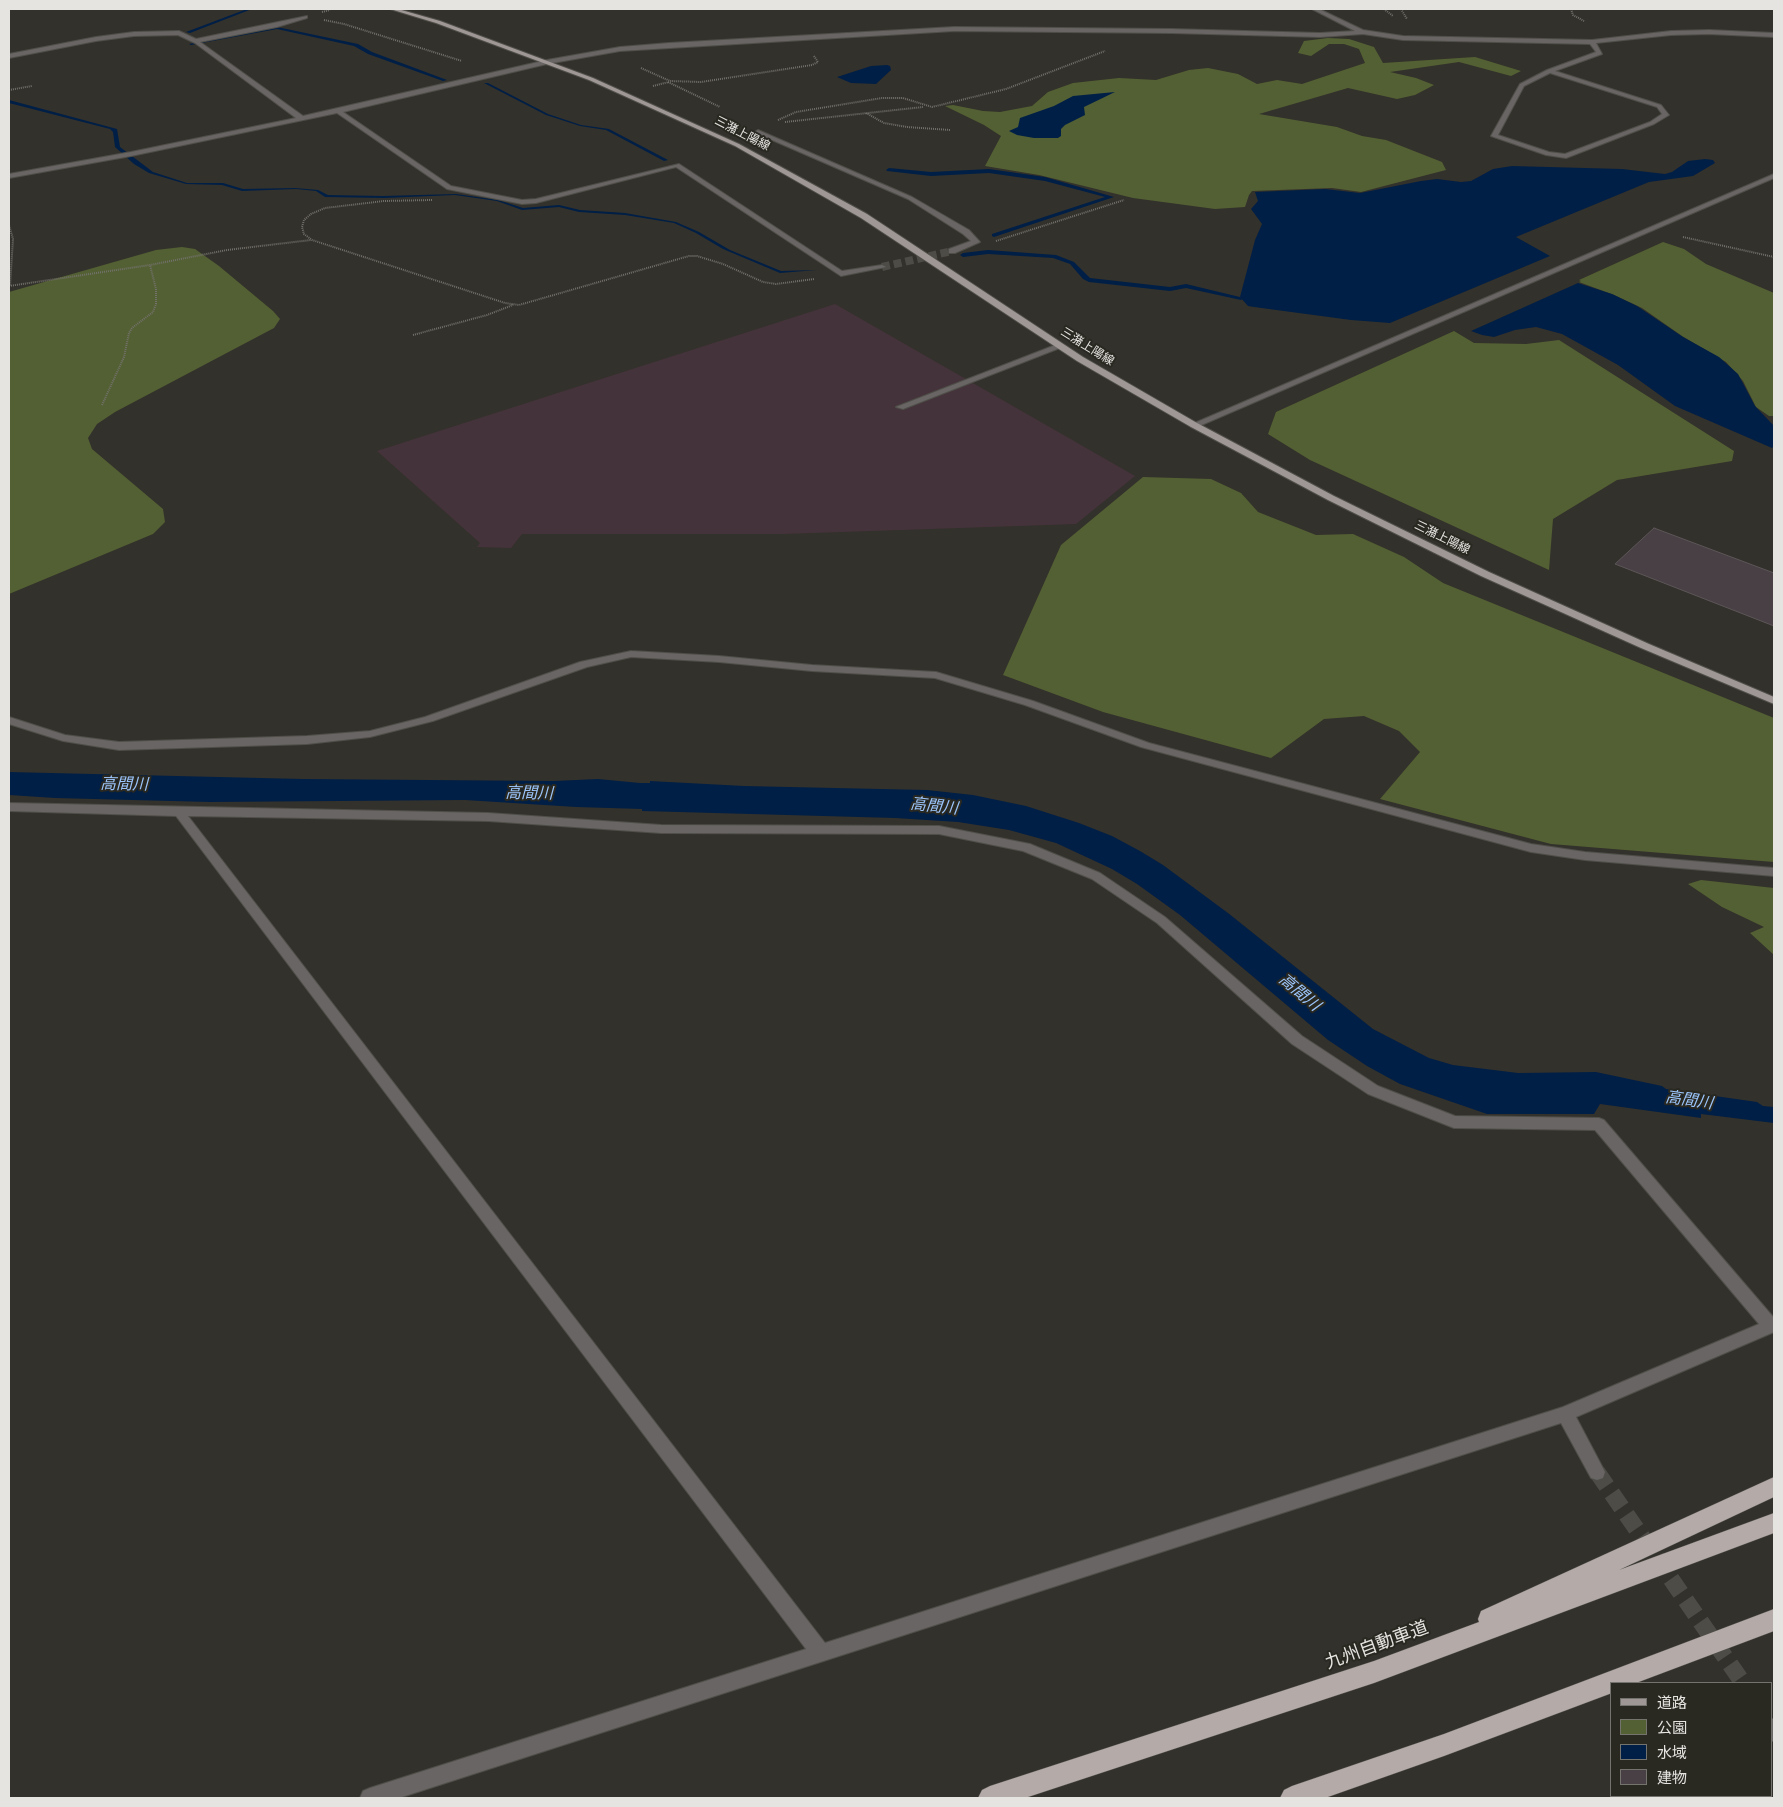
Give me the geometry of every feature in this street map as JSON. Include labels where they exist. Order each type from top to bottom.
[{"type":"highway","points":[[1374,1672],[1741,1504],[1774,1487]]},
{"type":"highway","name":"九州自動車道","points":[[990,1798],[1374,1672],[1774,1523]]},
{"type":"highway","points":[[1610,1682],[1774,1620]]},
{"type":"highway","points":[[1292,1798],[1444,1745],[1610,1682]]},
{"type":"main road","name":"三潴上陽線","points":[[393,9],[438,22],[547,62],[674,114],[737,145],[805,181],[864,216],[1061,346],[1194,424],[1331,498],[1485,574],[1645,646],[1774,701]]},
{"type":"street","points":[[1315,9],[1364,32]]},
{"type":"street","points":[[197,42],[305,17]]},
{"type":"street","points":[[9,176],[123,156],[302,119],[547,62],[613,50],[669,45],[954,29],[1171,31],[1320,36],[1364,32],[1403,38],[1592,42],[1672,33],[1709,32],[1774,35]]},
{"type":"street","points":[[9,56],[96,39],[134,34],[179,33],[197,42],[302,119]]},
{"type":"street","points":[[1549,71],[1658,106],[1666,115],[1652,123],[1566,156],[1548,154],[1494,136],[1522,86],[1549,71],[1600,53],[1592,42]]},
{"type":"street","points":[[338,111],[449,188],[522,202],[536,201],[677,165],[841,274],[882,267]]},
{"type":"street","points":[[758,132],[910,198],[966,232],[976,242],[952,251]]},
{"type":"street","points":[[1194,424],[1774,176]]},
{"type":"street","points":[[900,407],[1061,346]]},
{"type":"street","points":[[9,720],[63,738],[119,746],[307,740],[370,734],[429,719],[584,664],[631,654],[719,659],[812,668],[936,675],[1029,703],[1145,745],[1531,848],[1585,856],[1774,872]]},
{"type":"street","points":[[9,807],[488,817],[661,829],[938,830],[1026,848],[1096,876],[1161,920],[1297,1040],[1373,1090],[1454,1122],[1600,1124],[1772,1326],[1565,1414],[370,1798]]},
{"type":"street","points":[[179,812],[821,1653]]},
{"type":"street","points":[[1565,1414],[1597,1472]]},
{"type":"path","points":[[305,17],[344,24],[466,63],[488,76]]},
{"type":"path","points":[[613,50],[658,77],[680,82],[701,82],[812,65],[818,62],[816,57],[797,38]]},
{"type":"path","points":[[924,106],[774,123],[784,116],[796,112],[882,98],[903,98],[932,108],[1006,89],[1108,50]]},
{"type":"path","points":[[668,82],[720,106]]},
{"type":"path","points":[[9,90],[32,86]]},
{"type":"path","points":[[866,112],[872,118],[884,123],[907,127],[950,130]]},
{"type":"path","points":[[439,199],[384,201],[325,208],[311,214],[304,220],[302,227],[304,234],[312,240],[514,304],[525,304],[689,256],[698,256],[723,264],[750,278],[776,284],[841,274]]},
{"type":"path","points":[[976,242],[992,242],[1009,238],[1124,200]]},
{"type":"path","points":[[9,225],[13,239],[9,286],[150,265],[226,250],[312,240]]},
{"type":"path","points":[[1650,230],[1774,257]]},
{"type":"path","points":[[102,404],[124,357],[129,333],[132,328],[153,312],[156,304],[156,289],[150,265]]},
{"type":"path","points":[[413,335],[487,316],[514,304]]},
{"type":"shaded area","points":[[835,304],[1135,476],[1076,524],[783,534],[522,534],[511,548],[477,547],[480,543],[377,451]]},
{"type":"green space","points":[[1328,38],[1349,39],[1374,47],[1383,63],[1475,57],[1521,71],[1511,76],[1459,62],[1390,72],[1416,78],[1434,85],[1415,95],[1397,99],[1348,88],[1259,114],[1337,127],[1362,136],[1386,140],[1442,162],[1446,170],[1361,192],[1332,188],[1252,191],[1245,207],[1215,209],[1133,198],[1039,175],[985,166],[1001,136],[984,125],[945,106],[953,105],[983,111],[1000,112],[1032,106],[1048,92],[1073,83],[1119,78],[1156,80],[1189,70],[1208,68],[1238,74],[1257,84],[1277,80],[1302,84],[1365,63],[1359,49],[1344,44],[1329,44],[1311,56],[1298,53],[1304,41]]},
{"type":"green space","points":[[1663,242],[1684,249],[1706,264],[1774,293],[1774,416],[1769,416],[1756,407],[1743,381],[1726,362],[1682,336],[1642,308],[1579,282],[1581,281],[1579,280]]},
{"type":"green space","points":[[182,247],[195,249],[219,266],[280,319],[274,328],[115,412],[97,424],[88,438],[92,449],[163,509],[165,522],[153,534],[9,594],[9,292],[156,250]]},
{"type":"green space","points":[[1454,331],[1474,343],[1526,344],[1559,340],[1734,451],[1732,461],[1617,480],[1553,519],[1549,570],[1310,460],[1268,434],[1276,412]]},
{"type":"green space","points":[[1143,477],[1211,479],[1241,493],[1258,512],[1316,535],[1353,534],[1404,557],[1443,583],[1774,718],[1774,862],[1551,844],[1380,799],[1420,752],[1399,731],[1364,716],[1324,719],[1271,758],[1103,712],[1003,675],[1061,545]]},
{"type":"green space","points":[[1701,880],[1774,888],[1774,955],[1750,933],[1764,927],[1722,907],[1688,884]]},
{"type":"water","points":[[871,66],[890,66],[891,70],[876,84],[851,83],[837,77]]},
{"type":"water","points":[[484,83],[488,83],[548,114],[581,125],[609,129],[668,160],[664,161],[606,130],[580,126],[546,115]]},
{"type":"water","points":[[1115,92],[1084,107],[1085,115],[1065,125],[1061,129],[1061,136],[1058,138],[1034,138],[1017,135],[1009,131],[1018,127],[1020,118],[1054,106],[1073,96]]},
{"type":"water","points":[[9,100],[117,129],[120,147],[153,172],[187,183],[223,183],[243,189],[295,188],[318,190],[328,195],[456,194],[498,200],[523,208],[559,205],[580,210],[625,213],[676,222],[699,232],[730,250],[781,271],[817,270],[780,273],[723,249],[674,223],[625,215],[579,212],[559,207],[522,210],[497,201],[455,195],[384,198],[325,197],[316,191],[296,189],[242,191],[222,185],[186,184],[149,173],[134,164],[115,147],[113,132],[110,129],[9,103]]},
{"type":"water","points":[[1713,160],[1715,163],[1693,176],[1649,182],[1516,237],[1550,256],[1390,323],[1351,320],[1248,306],[1240,297],[1255,240],[1262,224],[1251,209],[1258,201],[1255,192],[1325,189],[1360,193],[1437,179],[1461,182],[1471,181],[1493,169],[1512,166],[1622,169],[1665,174],[1672,172],[1688,161]]},
{"type":"water","points":[[1578,283],[1612,294],[1637,306],[1683,337],[1719,357],[1738,374],[1755,406],[1774,426],[1774,446],[1772,448],[1675,406],[1618,365],[1562,334],[1536,327],[1515,330],[1494,337],[1471,331]]},
{"type":"water","name":"高間川","points":[[9,772],[303,779],[554,781],[598,779],[640,783],[650,783],[650,781],[744,786],[927,790],[973,795],[1026,806],[1079,823],[1112,836],[1140,851],[1163,865],[1228,913],[1373,1029],[1429,1058],[1453,1065],[1518,1073],[1596,1072],[1662,1086],[1666,1089],[1757,1102],[1763,1106],[1774,1107],[1774,1123],[1701,1114],[1701,1118],[1600,1104],[1594,1114],[1487,1114],[1400,1084],[1367,1066],[1328,1040],[1180,915],[1137,884],[1112,869],[1056,843],[1009,830],[958,822],[895,818],[642,811],[642,809],[465,800],[210,802],[55,798],[9,795]]},
{"type":"building","points":[[1654,528],[1774,573],[1774,626],[1615,564]]},
{"type":"waterway","points":[[188,32],[250,9]]},
{"type":"waterway","points":[[191,44],[277,28],[356,45],[370,53],[445,80]]},
{"type":"waterway","points":[[889,170],[931,174],[989,171],[1045,179],[1111,197],[994,235]]},
{"type":"waterway","points":[[963,255],[988,252],[1054,256],[1072,263],[1089,280],[1170,289],[1186,286],[1241,298]]},
{"type":"tunnel","points":[[882,267],[952,251]]},
{"type":"tunnel","points":[[1597,1472],[1742,1682]]}]
